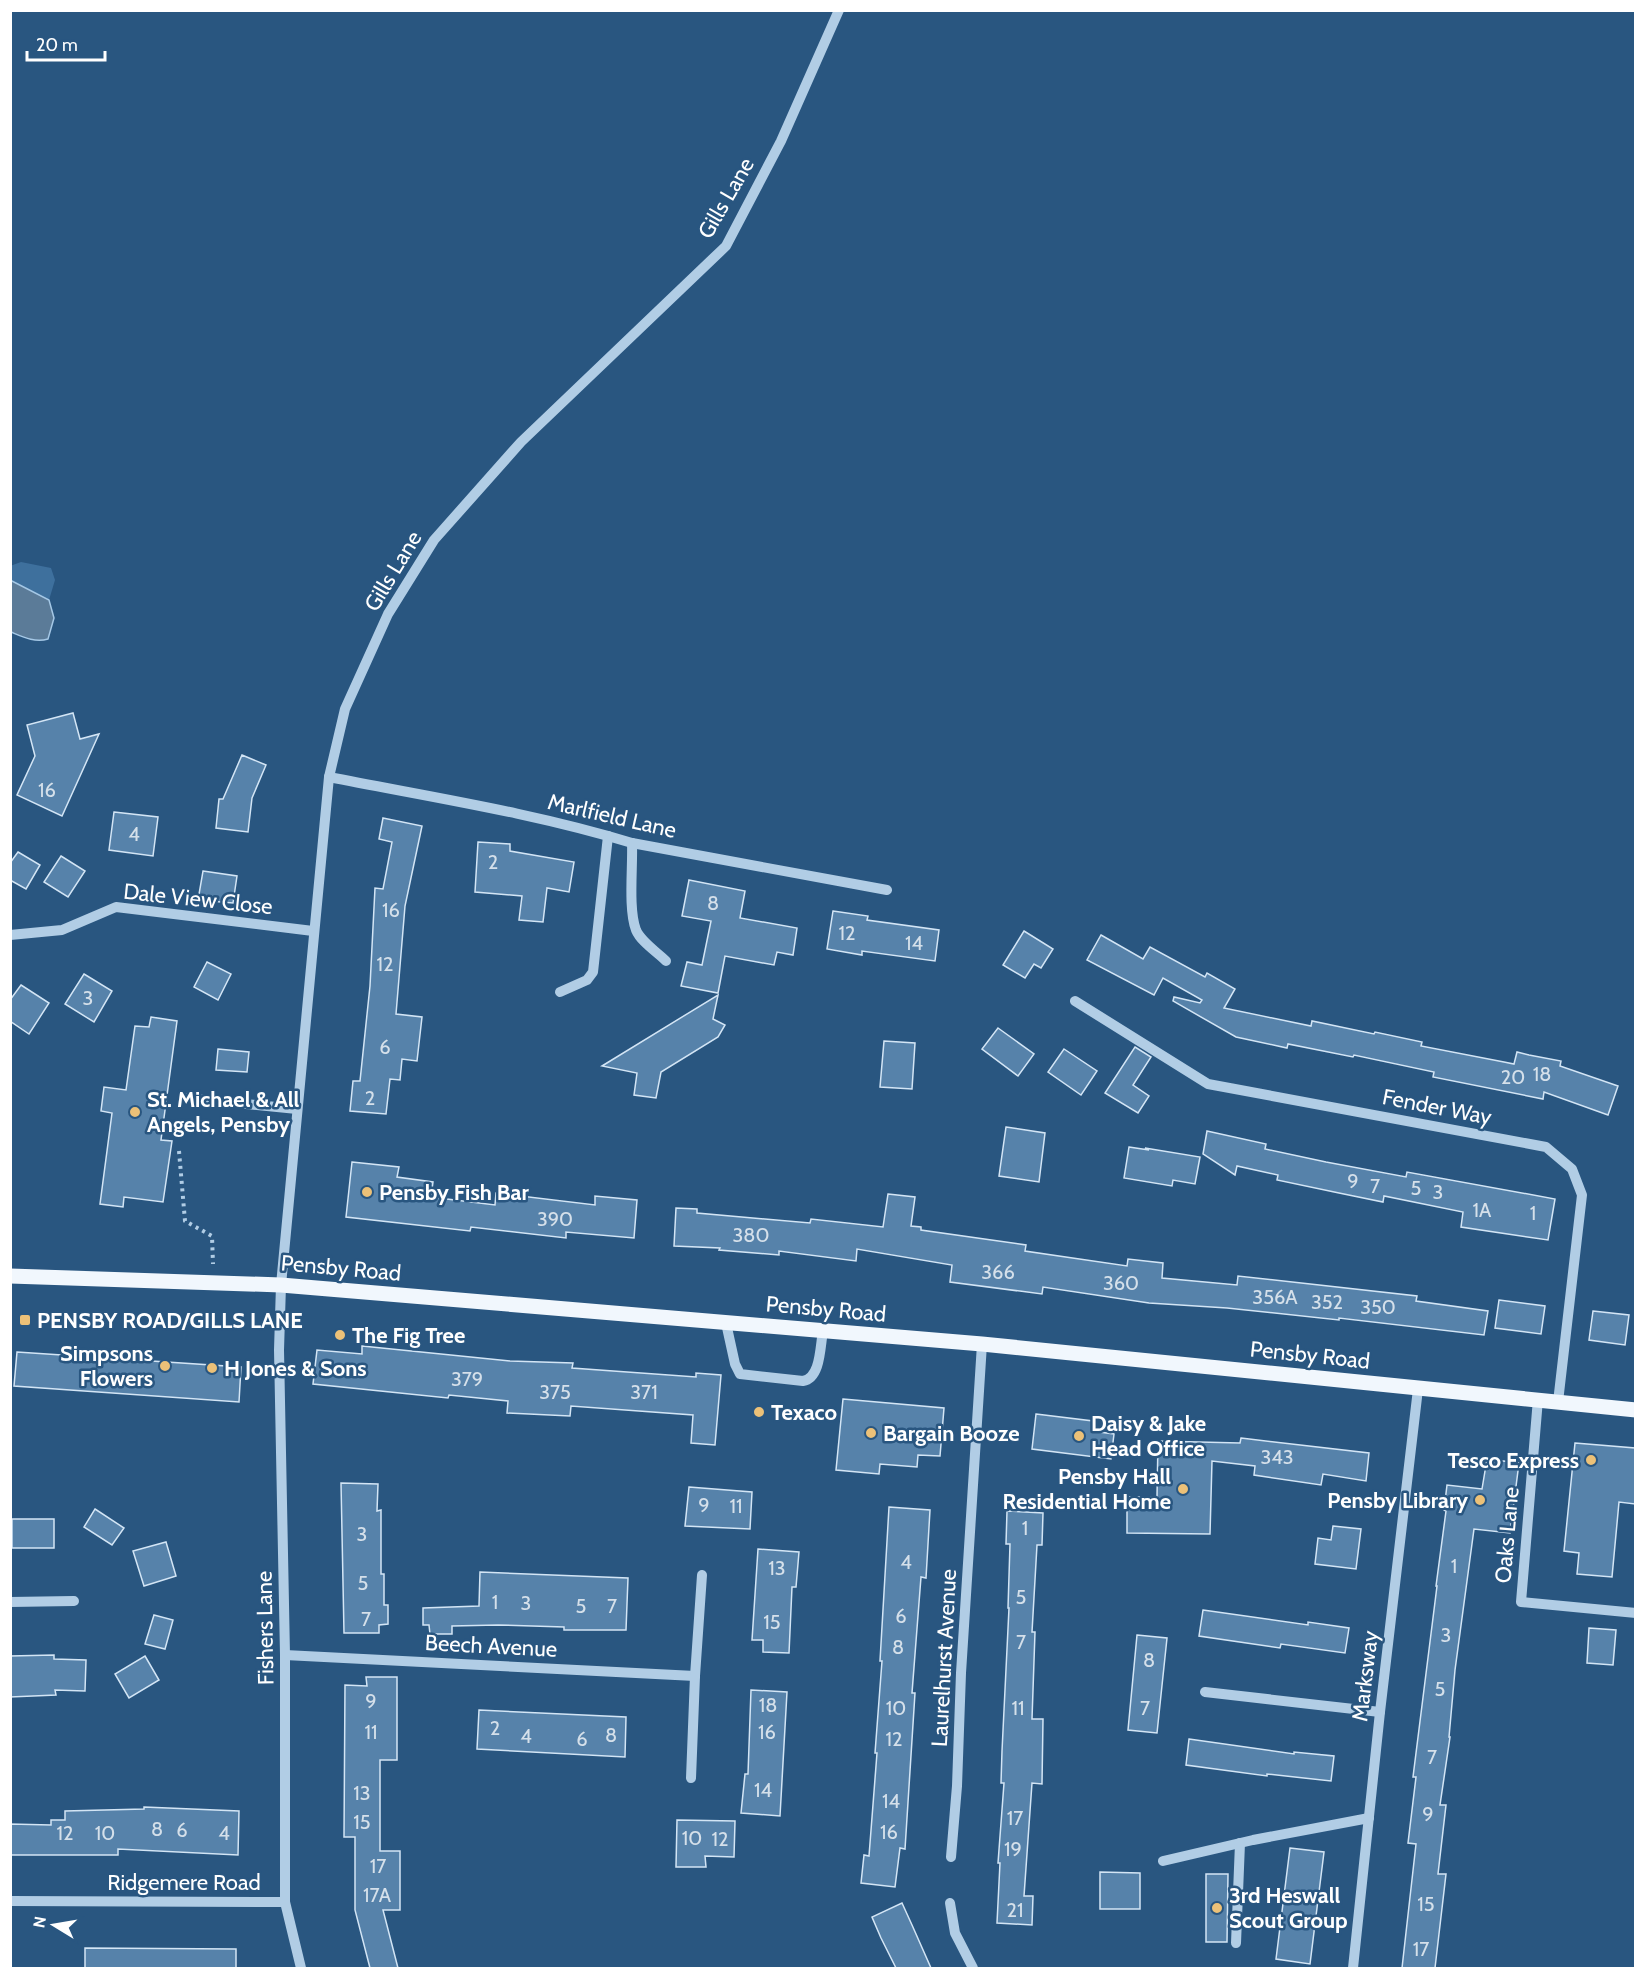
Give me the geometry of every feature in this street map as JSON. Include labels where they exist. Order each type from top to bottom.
[{"type":"main road","name":"Pensby Road","points":[[10,1276],[281,1285],[982,1344],[1635,1410]]},
{"type":"street","name":"Gills Lane","points":[[281,1285],[329,777],[345,709],[388,614],[434,540],[521,442],[726,246],[781,141],[838,10]]},
{"type":"street","name":"Marlfield Lane","points":[[329,777],[525,816],[632,843],[887,890]]},
{"type":"street","points":[[560,992],[587,980],[593,972],[608,836]]},
{"type":"street","points":[[632,843],[633,911],[636,931],[666,961]]},
{"type":"street","name":"Dale View Close","points":[[10,935],[62,930],[116,907],[313,931]]},
{"type":"street","name":"Fender Way","points":[[1075,1001],[1208,1084],[1546,1147],[1572,1168],[1582,1195],[1558,1402]]},
{"type":"street","points":[[185,1098],[297,1109]]},
{"type":"street","name":"Fishers Lane","points":[[281,1285],[279,1373],[285,1655],[285,1902],[301,1968]]},
{"type":"street","points":[[726,1323],[735,1364],[740,1374],[803,1381],[808,1380],[814,1372],[823,1331]]},
{"type":"street","name":"Laurelhurst Avenue","points":[[951,1857],[982,1344]]},
{"type":"street","name":"Marksway","points":[[1353,1968],[1418,1389]]},
{"type":"street","name":"Oaks Lane","points":[[1538,1400],[1521,1602],[1635,1613]]},
{"type":"street","points":[[691,1778],[702,1575]]},
{"type":"street","points":[[10,1602],[74,1601]]},
{"type":"street","name":"Beech Avenue","points":[[285,1655],[695,1676]]},
{"type":"street","points":[[1205,1692],[1380,1712]]},
{"type":"street","points":[[1163,1861],[1240,1843],[1369,1818]]},
{"type":"street","points":[[1236,1943],[1240,1843]]},
{"type":"street","name":"Ridgemere Road","points":[[10,1901],[285,1902]]},
{"type":"street","points":[[950,1903],[955,1933],[973,1968]]},
{"type":"path","points":[[179,1151],[185,1221],[212,1236],[213,1282]]},
{"type":"shaded area","points":[[21,562],[51,568],[55,580],[49,600],[11,580],[10,566]]},
{"type":"shaded area","points":[[10,580],[49,600],[54,618],[48,639],[34,640],[11,632]]},
{"type":"building","points":[[73,713],[80,739],[99,734],[62,816],[17,795],[35,756],[27,725]]},
{"type":"building","points":[[242,755],[266,765],[252,798],[248,832],[216,828],[219,799],[223,799]]},
{"type":"building","points":[[114,812],[158,817],[153,856],[109,850]]},
{"type":"building","points":[[383,818],[422,826],[405,906],[396,1014],[422,1017],[417,1061],[402,1059],[400,1080],[390,1079],[386,1114],[350,1111],[353,1081],[360,1081],[370,986],[375,888],[383,889],[392,842],[379,839]]},
{"type":"building","points":[[478,842],[510,844],[510,851],[574,862],[569,892],[547,888],[543,922],[519,920],[522,896],[475,892]]},
{"type":"building","points":[[18,852],[40,865],[26,889],[10,880],[10,863]]},
{"type":"building","points":[[61,856],[85,871],[68,897],[44,882]]},
{"type":"building","points":[[203,871],[237,876],[233,903],[198,900]]},
{"type":"building","points":[[689,880],[745,891],[740,918],[797,928],[793,955],[777,952],[774,965],[725,956],[718,993],[681,986],[687,962],[702,965],[711,921],[682,916]]},
{"type":"building","points":[[833,911],[868,916],[867,920],[939,930],[935,961],[862,951],[862,955],[827,949]]},
{"type":"building","points":[[1024,931],[1053,949],[1041,968],[1034,964],[1025,978],[1003,965]]},
{"type":"building","points":[[1101,935],[1143,959],[1150,947],[1205,977],[1207,973],[1235,989],[1224,1008],[1311,1026],[1312,1021],[1374,1034],[1375,1032],[1422,1042],[1421,1046],[1514,1064],[1517,1052],[1561,1061],[1560,1066],[1618,1086],[1608,1115],[1544,1092],[1543,1099],[1433,1077],[1434,1072],[1354,1055],[1353,1057],[1288,1044],[1287,1048],[1236,1037],[1173,1001],[1174,997],[1200,1003],[1202,1000],[1163,978],[1154,995],[1087,960]]},
{"type":"building","points":[[207,962],[231,974],[218,1000],[194,987]]},
{"type":"building","points":[[84,974],[112,991],[94,1022],[65,1004]]},
{"type":"building","points":[[21,985],[49,1003],[29,1034],[10,1021],[10,1000]]},
{"type":"building","points":[[718,995],[713,1019],[725,1025],[718,1037],[661,1072],[656,1098],[634,1095],[637,1073],[602,1066]]},
{"type":"building","name":"St. Michael & All Angels, Pensby","points":[[151,1017],[177,1021],[161,1140],[172,1141],[163,1202],[124,1197],[123,1207],[100,1204],[112,1113],[101,1111],[104,1087],[126,1090],[135,1026],[149,1027]]},
{"type":"building","points":[[998,1028],[1034,1054],[1018,1076],[982,1049]]},
{"type":"building","points":[[884,1041],[915,1043],[912,1089],[880,1087]]},
{"type":"building","points":[[1135,1047],[1151,1057],[1133,1085],[1149,1096],[1138,1113],[1105,1093]]},
{"type":"building","points":[[218,1049],[249,1052],[247,1072],[216,1070]]},
{"type":"building","points":[[1064,1049],[1097,1071],[1081,1095],[1048,1072]]},
{"type":"building","points":[[1006,1127],[1045,1133],[1039,1182],[999,1176]]},
{"type":"building","points":[[1207,1131],[1266,1144],[1265,1149],[1326,1162],[1406,1177],[1407,1172],[1555,1199],[1548,1240],[1461,1227],[1463,1212],[1384,1196],[1383,1202],[1277,1180],[1278,1175],[1237,1166],[1235,1175],[1203,1154]]},
{"type":"building","points":[[1129,1147],[1200,1157],[1195,1184],[1173,1180],[1172,1186],[1124,1178]]},
{"type":"building","points":[[352,1162],[399,1167],[397,1177],[433,1182],[431,1197],[495,1205],[496,1193],[595,1205],[595,1196],[637,1200],[634,1238],[566,1232],[566,1238],[471,1227],[470,1231],[346,1217]]},
{"type":"building","points":[[888,1194],[915,1197],[911,1226],[921,1227],[921,1230],[1026,1245],[1025,1251],[1127,1266],[1128,1259],[1163,1263],[1162,1278],[1237,1285],[1238,1276],[1417,1296],[1416,1301],[1488,1311],[1484,1335],[1339,1318],[1339,1320],[1227,1308],[1149,1303],[1043,1287],[1042,1294],[950,1282],[952,1265],[857,1249],[856,1261],[779,1251],[779,1255],[719,1250],[720,1248],[674,1246],[676,1208],[697,1209],[697,1213],[810,1223],[811,1219],[883,1227]]},
{"type":"building","points":[[1499,1300],[1545,1306],[1541,1334],[1495,1328]]},
{"type":"building","points":[[1593,1311],[1629,1315],[1625,1345],[1589,1340]]},
{"type":"building","points":[[362,1346],[510,1361],[573,1363],[572,1368],[696,1377],[696,1373],[721,1375],[715,1445],[691,1443],[693,1415],[571,1406],[570,1416],[507,1413],[508,1401],[449,1395],[448,1398],[313,1384],[317,1350],[362,1354]]},
{"type":"building","points":[[17,1352],[241,1367],[239,1402],[14,1386]]},
{"type":"building","points":[[843,1399],[944,1408],[940,1456],[918,1455],[917,1467],[880,1464],[879,1474],[836,1470]]},
{"type":"building","name":"Daisy & Jake Head Office","points":[[1036,1414],[1093,1421],[1092,1431],[1114,1434],[1111,1459],[1032,1449]]},
{"type":"building","points":[[1241,1438],[1369,1453],[1366,1481],[1323,1474],[1321,1485],[1254,1475],[1255,1466],[1212,1461],[1210,1534],[1127,1533],[1127,1497],[1157,1497],[1158,1441],[1240,1443]]},
{"type":"building","points":[[1575,1443],[1635,1448],[1635,1504],[1619,1502],[1612,1577],[1577,1574],[1579,1553],[1564,1551]]},
{"type":"building","points":[[1487,1459],[1519,1463],[1510,1533],[1474,1529],[1440,1805],[1446,1805],[1438,1874],[1446,1874],[1435,1968],[1402,1968],[1416,1844],[1408,1843],[1416,1777],[1413,1777],[1446,1511],[1444,1510],[1447,1485],[1482,1489]]},
{"type":"building","points":[[341,1483],[378,1484],[377,1511],[381,1510],[381,1574],[384,1574],[384,1605],[388,1605],[388,1624],[379,1625],[379,1633],[344,1633]]},
{"type":"building","points":[[689,1487],[752,1492],[750,1529],[685,1526]]},
{"type":"building","points":[[889,1507],[930,1510],[926,1578],[921,1577],[912,1693],[915,1693],[905,1849],[900,1848],[895,1887],[861,1883],[864,1855],[869,1856],[877,1753],[875,1753]]},
{"type":"building","points":[[95,1509],[124,1528],[112,1545],[84,1527]]},
{"type":"building","points":[[1007,1511],[1043,1513],[1042,1545],[1037,1545],[1032,1632],[1035,1632],[1032,1719],[1043,1719],[1042,1784],[1032,1783],[1024,1896],[1033,1896],[1032,1925],[997,1923],[1009,1608],[1010,1544],[1006,1544]]},
{"type":"building","points":[[12,1519],[54,1519],[54,1548],[12,1548]]},
{"type":"building","points":[[1333,1526],[1361,1529],[1356,1569],[1315,1564],[1318,1538],[1331,1540]]},
{"type":"building","points":[[166,1542],[176,1576],[144,1586],[133,1551]]},
{"type":"building","points":[[758,1549],[799,1552],[796,1587],[792,1587],[789,1653],[763,1652],[763,1640],[752,1640]]},
{"type":"building","points":[[480,1572],[628,1578],[626,1630],[564,1630],[564,1627],[498,1625],[452,1626],[452,1634],[430,1634],[429,1625],[423,1625],[423,1608],[479,1606]]},
{"type":"building","points":[[1203,1610],[1308,1625],[1308,1622],[1349,1628],[1345,1653],[1281,1644],[1280,1648],[1199,1636]]},
{"type":"building","points":[[154,1615],[173,1620],[165,1649],[145,1644]]},
{"type":"building","points":[[1589,1628],[1616,1630],[1613,1665],[1587,1663]]},
{"type":"building","points":[[1137,1635],[1167,1638],[1157,1733],[1128,1730]]},
{"type":"building","points":[[54,1655],[54,1659],[86,1660],[85,1691],[55,1690],[56,1695],[10,1697],[10,1656]]},
{"type":"building","points":[[145,1656],[159,1680],[129,1698],[115,1674]]},
{"type":"building","points":[[366,1677],[397,1677],[397,1760],[380,1760],[380,1851],[400,1851],[400,1910],[383,1910],[398,1968],[370,1968],[355,1910],[355,1837],[344,1837],[345,1685],[367,1686]]},
{"type":"building","points":[[751,1690],[787,1692],[780,1816],[741,1813],[745,1774],[748,1774]]},
{"type":"building","points":[[479,1710],[626,1717],[625,1757],[477,1749]]},
{"type":"building","points":[[1189,1739],[1294,1754],[1294,1752],[1334,1756],[1331,1781],[1267,1774],[1267,1776],[1186,1765]]},
{"type":"building","points":[[144,1807],[239,1811],[238,1855],[118,1849],[118,1855],[10,1855],[10,1824],[51,1825],[51,1820],[65,1820],[65,1811],[144,1809]]},
{"type":"building","points":[[677,1820],[735,1821],[734,1857],[705,1856],[706,1867],[676,1867]]},
{"type":"building","points":[[1290,1848],[1324,1852],[1310,1964],[1276,1959]]},
{"type":"building","points":[[1100,1872],[1140,1873],[1140,1909],[1100,1909]]},
{"type":"building","name":"3rd Heswall Scout Group","points":[[1206,1874],[1228,1874],[1227,1942],[1206,1942]]},
{"type":"building","points":[[902,1903],[931,1968],[896,1968],[881,1938],[872,1917]]},
{"type":"building","points":[[85,1948],[236,1949],[236,1968],[85,1968]]},
{"type":"place","name":"St. Michael & All Angels, Pensby","points":[[135,1112]]},
{"type":"place","name":"Pensby Fish Bar","points":[[367,1192]]},
{"type":"place","name":"PENSBY ROAD/GILLS LANE","points":[[25,1320]]},
{"type":"place","name":"The Fig Tree","points":[[340,1335]]},
{"type":"place","name":"Simpsons Flowers","points":[[165,1366]]},
{"type":"place","name":"H Jones & Sons","points":[[212,1368]]},
{"type":"place","name":"Texaco","points":[[759,1412]]},
{"type":"place","name":"Bargain Booze","points":[[871,1433]]},
{"type":"place","name":"Daisy & Jake Head Office","points":[[1079,1436]]},
{"type":"place","name":"Tesco Express","points":[[1591,1460]]},
{"type":"place","name":"Pensby Hall Residential Home","points":[[1183,1489]]},
{"type":"place","name":"Pensby Library","points":[[1480,1500]]},
{"type":"place","name":"3rd Heswall Scout Group","points":[[1217,1908]]}]
